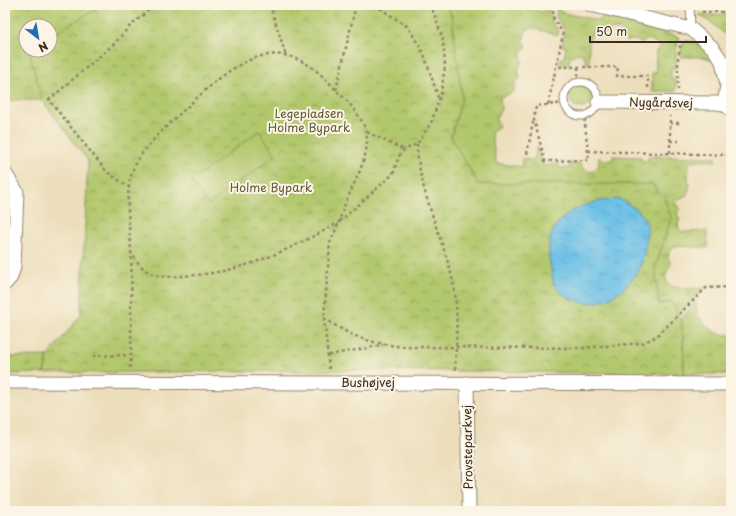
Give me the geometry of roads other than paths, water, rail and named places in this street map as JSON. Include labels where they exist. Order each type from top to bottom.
[{"type":"street","name":"Nygårdsvej","points":[[591,5],[688,28],[712,47],[722,61],[727,85],[727,107],[598,102]]},
{"type":"street","points":[[5,173],[17,192],[14,267],[11,277],[5,284]]},
{"type":"street","name":"Bushøjvej","points":[[5,382],[731,384]]},
{"type":"street","name":"Provsteparkvej","points":[[461,383],[469,511]]},
{"type":"lane","points":[[688,28],[690,8]]},
{"type":"lane","points":[[584,81],[594,86],[599,96],[598,102],[593,112],[584,116],[576,115],[571,113],[564,103],[565,92],[568,87],[584,81]]},
{"type":"water","points":[[620,199],[639,211],[648,226],[645,250],[640,268],[632,280],[613,296],[598,302],[590,303],[573,300],[562,294],[553,282],[549,247],[552,234],[558,223],[567,214],[592,203]]},
{"type":"park label","name":"Legepladsen Holme Bypark","points":[[309,121]]},
{"type":"park label","name":"Holme Bypark","points":[[271,188]]}]
